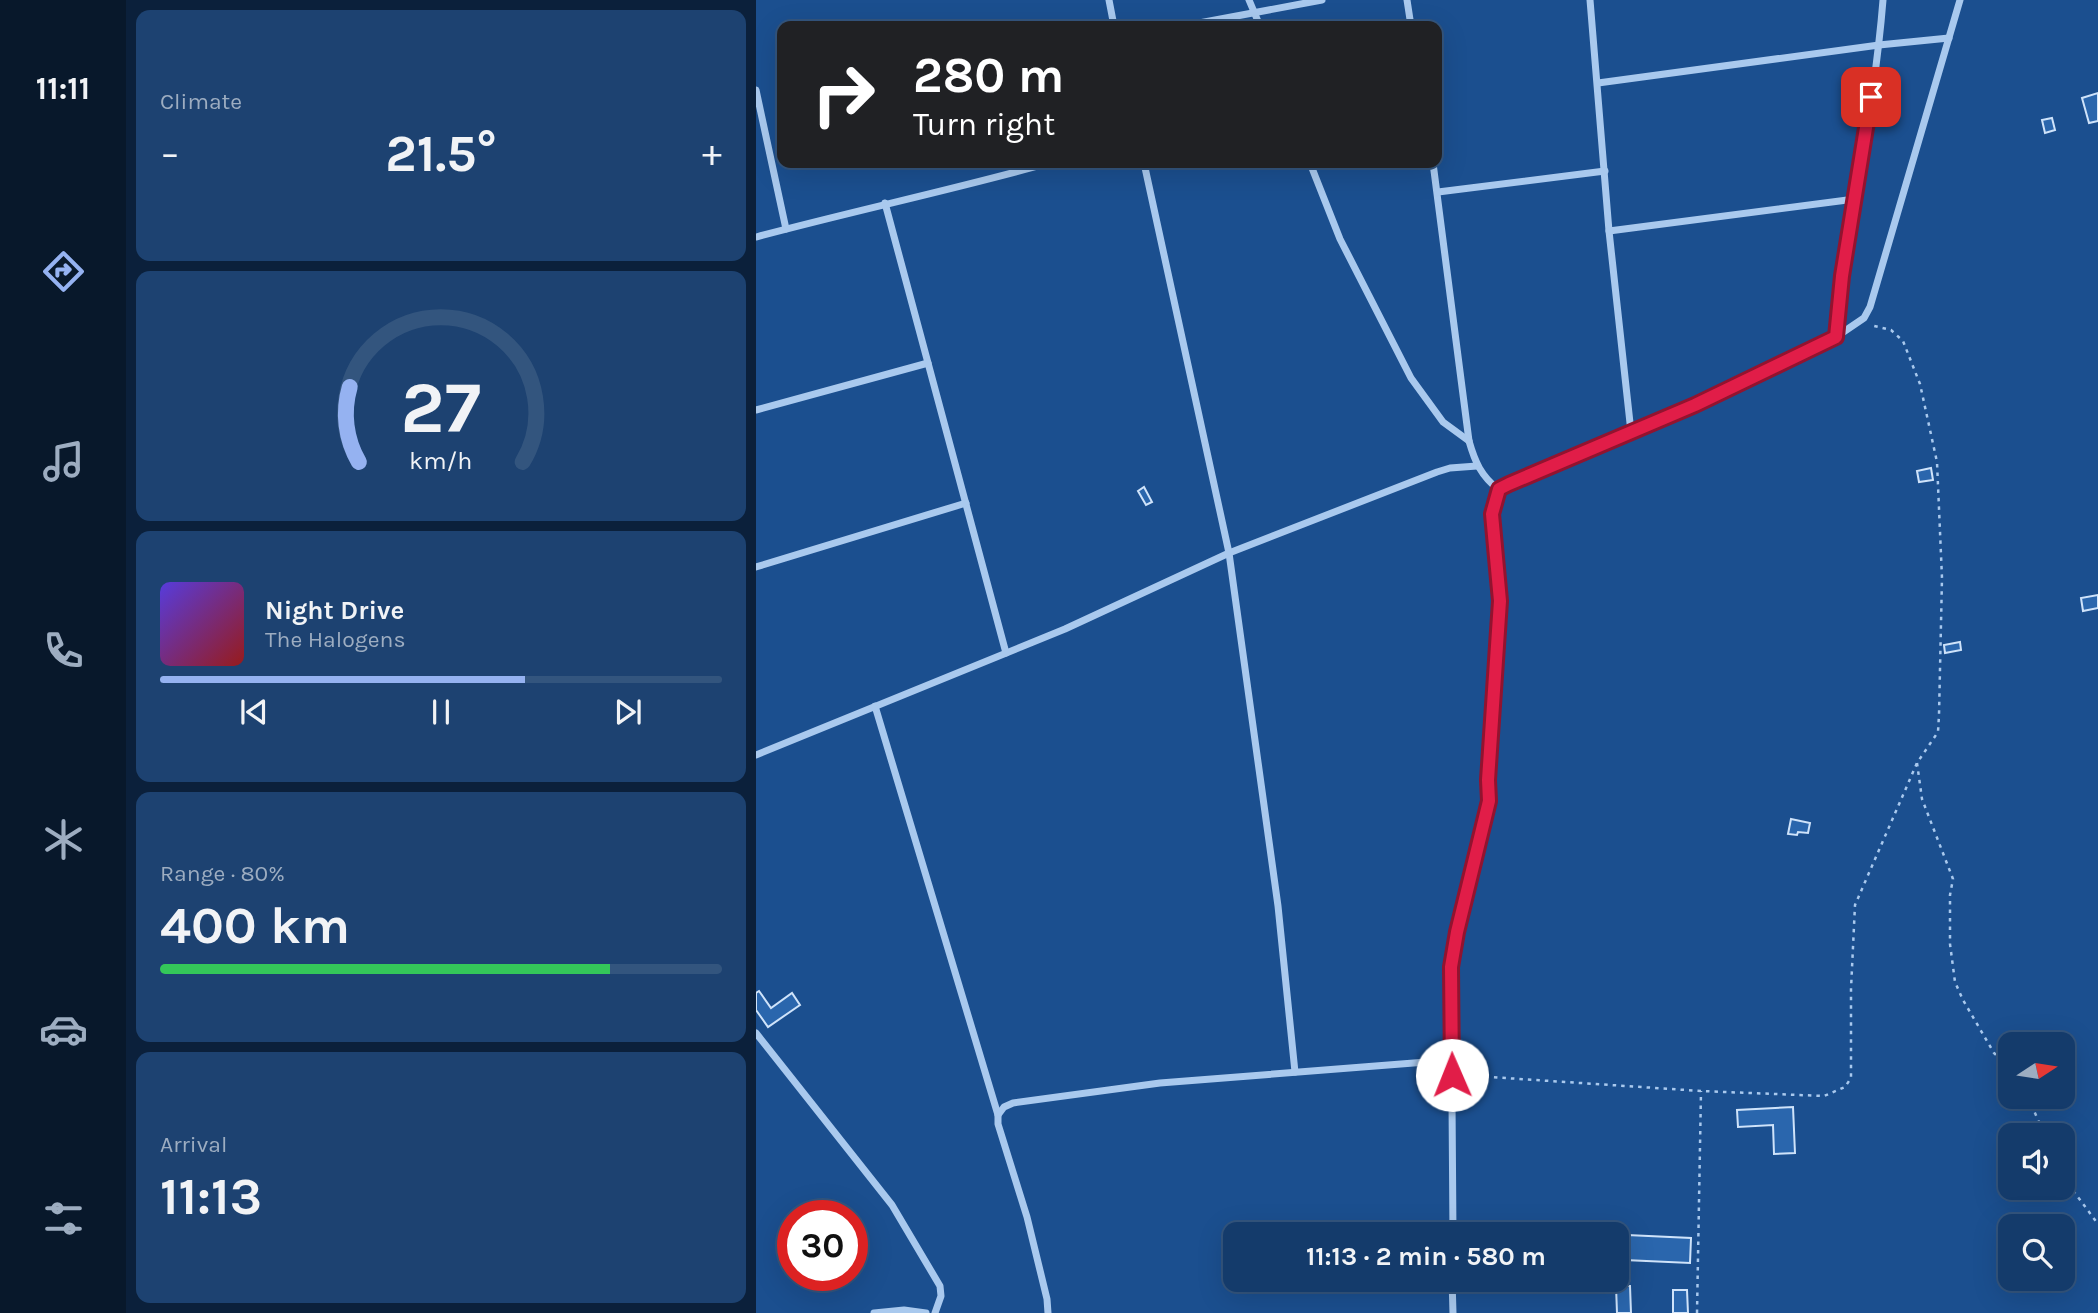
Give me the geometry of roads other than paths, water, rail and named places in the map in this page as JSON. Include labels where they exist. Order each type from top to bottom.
[{"type":"street","points":[[1109,0],[1113,21]]},
{"type":"street","points":[[1249,0],[1258,21]]},
{"type":"street","points":[[1209,21],[1322,0]]},
{"type":"street","points":[[1407,0],[1410,21]]},
{"type":"street","points":[[1590,0],[1609,231],[1631,432]]},
{"type":"street","points":[[1836,337],[1842,276],[1880,45],[1883,0]]},
{"type":"street","points":[[1499,489],[1695,405],[1836,337],[1864,318],[1870,307],[1960,0]]},
{"type":"street","points":[[1598,83],[1949,38]]},
{"type":"street","points":[[756,90],[786,229]]},
{"type":"street","points":[[756,237],[1031,168]]},
{"type":"street","points":[[1145,168],[1229,553],[1278,906],[1296,1072]]},
{"type":"street","points":[[1312,168],[1340,239],[1411,378],[1443,422],[1469,441]]},
{"type":"street","points":[[1434,168],[1469,441],[1477,466],[1488,481],[1499,489]]},
{"type":"street","points":[[1438,192],[1605,171]]},
{"type":"street","points":[[1609,231],[1855,200]]},
{"type":"street","points":[[885,204],[1006,653]]},
{"type":"street","points":[[756,410],[928,363]]},
{"type":"street","points":[[756,755],[1066,629],[1229,553],[1437,472],[1459,466],[1477,466]]},
{"type":"street","points":[[1452,1222],[1451,967],[1489,801],[1488,780],[1500,601],[1492,514],[1499,489]]},
{"type":"street","points":[[756,567],[966,503]]},
{"type":"street","points":[[875,706],[998,1115],[998,1124],[1027,1217],[1048,1298],[1048,1313]]},
{"type":"street","points":[[756,1033],[892,1205],[940,1286],[941,1296],[935,1313]]},
{"type":"street","points":[[998,1115],[1004,1107],[1013,1103],[1160,1083],[1452,1060]]},
{"type":"street","points":[[1452,1292],[1453,1313]]},
{"type":"street","points":[[874,1313],[904,1310],[926,1313]]}]
